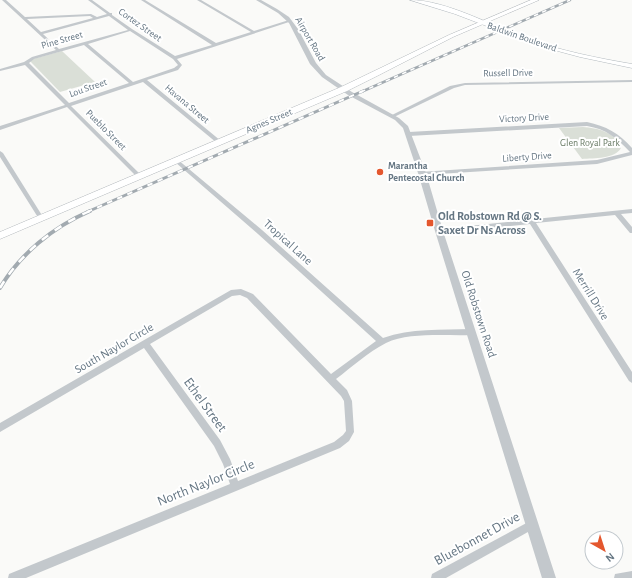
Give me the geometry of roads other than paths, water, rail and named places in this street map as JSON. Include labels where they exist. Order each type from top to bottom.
[{"type":"main road","name":"Baldwin Boulevard","points":[[413,0],[449,11],[548,47],[632,66]]},
{"type":"main road","name":"Agnes Street","points":[[0,236],[344,89],[452,36],[536,0]]},
{"type":"street","points":[[4,0],[58,50]]},
{"type":"street","name":"Cortez Street","points":[[90,0],[131,30],[174,58],[180,65]]},
{"type":"street","points":[[143,0],[214,44]]},
{"type":"street","points":[[199,0],[253,32]]},
{"type":"street","name":"Airport Road","points":[[258,0],[290,20],[298,33],[311,63],[324,76],[344,89]]},
{"type":"street","points":[[40,34],[111,14]]},
{"type":"street","points":[[25,18],[91,15],[96,18]]},
{"type":"street","points":[[174,58],[290,20]]},
{"type":"street","name":"Pine Street","points":[[1,69],[26,63],[33,58],[58,50],[131,30]]},
{"type":"street","points":[[85,43],[132,83]]},
{"type":"street","name":"Pueblo Street","points":[[26,63],[139,176]]},
{"type":"street","name":"Lou Street","points":[[0,128],[176,69],[180,65]]},
{"type":"street","name":"Havana Street","points":[[144,80],[219,142]]},
{"type":"street","name":"Russell Drive","points":[[392,116],[452,87],[465,84],[632,81]]},
{"type":"street","name":"Old Robstown Road","points":[[344,89],[392,116],[406,127],[409,134],[549,578]]},
{"type":"street","name":"Victory Drive","points":[[409,134],[587,124],[600,127],[618,135],[632,152]]},
{"type":"street","name":"Liberty Drive","points":[[422,173],[596,162],[632,152]]},
{"type":"street","points":[[0,153],[41,218]]},
{"type":"street","name":"Tropical Lane","points":[[177,160],[260,232],[382,342]]},
{"type":"street","points":[[439,231],[632,211]]},
{"type":"street","points":[[616,212],[632,231]]},
{"type":"street","name":"Merrill Drive","points":[[532,222],[632,379]]},
{"type":"street","name":"South Naylor Circle","points":[[0,428],[231,293],[241,292]]},
{"type":"street","name":"North Naylor Circle","points":[[13,578],[337,445],[346,438],[350,432],[348,401],[344,393],[250,296],[241,292]]},
{"type":"street","points":[[330,378],[382,342],[395,337],[471,332]]},
{"type":"street","name":"Ethel Street","points":[[145,344],[217,443],[227,462],[236,486]]},
{"type":"street","name":"Bluebonnet Drive","points":[[436,578],[532,525]]},
{"type":"street","points":[[619,578],[632,576]]},
{"type":"railway","points":[[361,92],[570,0]]},
{"type":"railway","points":[[87,212],[363,91]]},
{"type":"railway","points":[[0,288],[17,264],[39,243],[63,225],[90,211]]},
{"type":"place","name":"Marantha Pentecostal Church","points":[[380,172]]},
{"type":"place","name":"Old Robstown Rd @ S. Saxet Dr Ns Across","points":[[430,223]]},
{"type":"park label","name":"Glen Royal Park","points":[[590,143]]}]
